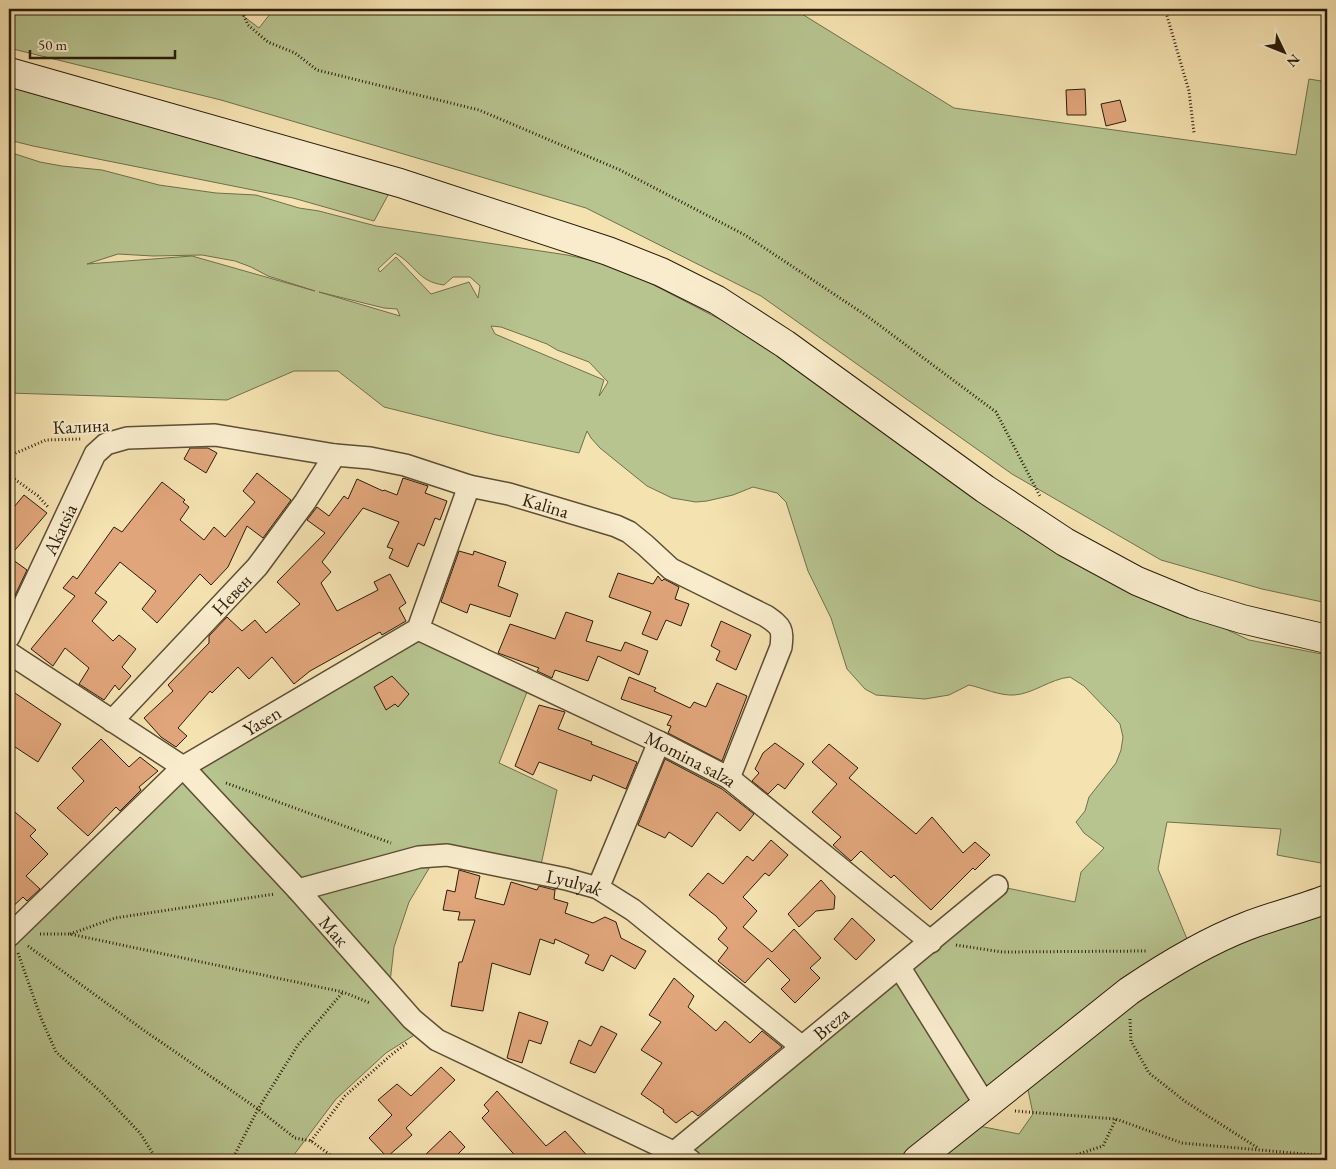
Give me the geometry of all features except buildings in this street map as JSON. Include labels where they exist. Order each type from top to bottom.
[{"type":"street","points":[[9,72],[400,183],[608,251],[661,272],[717,300],[785,344],[985,490],[1065,542],[1137,580],[1193,604],[1242,619],[1327,639]]},
{"type":"street","name":"Kalina","points":[[127,438],[215,435],[336,455],[370,458],[405,465],[469,486],[509,494],[616,526],[629,532],[671,569],[766,616],[777,624],[783,632],[781,648],[729,778]]},
{"type":"street","name":"Akatsia","points":[[9,637],[95,454],[106,444],[127,438]]},
{"type":"street","name":"Невен","points":[[112,721],[257,567],[305,502],[336,455]]},
{"type":"street","points":[[418,629],[469,486]]},
{"type":"street","name":"Momina salza","points":[[418,629],[659,742],[729,778],[931,942]]},
{"type":"street","name":"Yasen","points":[[10,933],[183,767],[418,629]]},
{"type":"street","name":"Мак","points":[[9,653],[183,767],[298,890],[412,1020],[437,1040],[676,1158]]},
{"type":"street","points":[[598,888],[659,742]]},
{"type":"street","name":"Lyulyak","points":[[298,890],[419,856],[447,855],[566,879],[598,888],[633,910],[802,1047]]},
{"type":"street","name":"Breza","points":[[676,1158],[802,1047],[997,886]]},
{"type":"street","points":[[917,1160],[1129,991],[1192,951],[1246,927],[1327,899]]},
{"type":"street","points":[[900,968],[986,1106]]},
{"type":"path","points":[[241,9],[248,25],[268,42],[295,52],[317,70],[479,110],[620,170],[745,235],[867,316],[996,412],[1042,499]]},
{"type":"path","points":[[1159,9],[1165,10],[1190,91],[1194,133]]},
{"type":"path","name":"Калина","points":[[9,456],[46,440],[82,439]]},
{"type":"path","points":[[9,475],[38,496],[50,509],[61,526]]},
{"type":"path","points":[[219,780],[427,856]]},
{"type":"path","points":[[70,934],[115,918],[298,890]]},
{"type":"path","points":[[10,933],[70,934],[342,992],[377,1006]]},
{"type":"path","points":[[10,933],[142,1030],[258,1109],[295,1138],[311,1141],[337,1160]]},
{"type":"path","points":[[10,933],[41,1018],[56,1052],[101,1092],[140,1133],[157,1160]]},
{"type":"path","points":[[931,942],[1002,952],[1153,951]]},
{"type":"path","points":[[1129,991],[1131,1041],[1149,1073],[1186,1102],[1258,1148]]},
{"type":"path","points":[[232,1160],[258,1109],[298,1045],[342,992]]},
{"type":"path","points":[[311,1141],[346,1096],[391,1055],[425,1030]]},
{"type":"path","points":[[986,1106],[1020,1112],[1116,1119],[1182,1143],[1258,1148],[1327,1156]]},
{"type":"path","points":[[1060,1160],[1103,1146],[1116,1119]]},
{"type":"green space","points":[[9,9],[234,9],[259,28],[274,9],[803,9],[802,14],[954,108],[1296,155],[1309,79],[1327,82],[1327,603],[1262,589],[1161,560],[1012,474],[761,296],[586,208],[221,100],[9,48]]},
{"type":"green space","points":[[9,82],[393,186],[374,221],[293,198],[9,140]]},
{"type":"green space","points":[[9,152],[40,162],[102,170],[159,185],[216,193],[256,195],[299,208],[319,211],[376,226],[567,255],[617,266],[756,338],[1054,549],[1249,640],[1327,655],[1327,851],[1321,863],[1277,855],[1281,829],[1167,822],[1158,869],[1192,951],[917,1160],[664,1160],[997,886],[1075,902],[1081,872],[1104,848],[1084,833],[1076,822],[1085,811],[1089,797],[1116,763],[1123,737],[1120,724],[1084,686],[1070,677],[1014,695],[997,693],[969,685],[949,695],[925,699],[876,695],[865,689],[847,669],[831,618],[808,571],[786,502],[777,493],[753,487],[733,495],[707,501],[696,502],[672,498],[647,486],[600,448],[587,431],[579,453],[496,435],[384,407],[338,371],[294,371],[227,400],[9,393]],"holes":[[[395,253],[423,277],[435,283],[444,285],[453,277],[470,277],[480,286],[478,298],[469,282],[431,294],[396,257],[380,272],[378,269]],[[118,254],[153,256],[202,255],[235,261],[268,276],[315,291],[192,256],[87,264]],[[319,292],[384,308],[397,309],[400,316]],[[491,326],[501,327],[547,344],[557,350],[589,362],[608,382],[599,396],[604,380],[495,334]]]},
{"type":"green space","points":[[417,636],[529,687],[499,763],[557,790],[541,865],[431,865],[409,902],[394,947],[388,1000],[416,1034],[386,1053],[336,1099],[290,1160],[9,1160],[9,947],[194,768]]},
{"type":"green space","points":[[1327,906],[1327,1160],[935,1160],[979,1126],[1019,1134],[1033,1114],[1027,1085],[1092,1032],[1209,950]]}]
